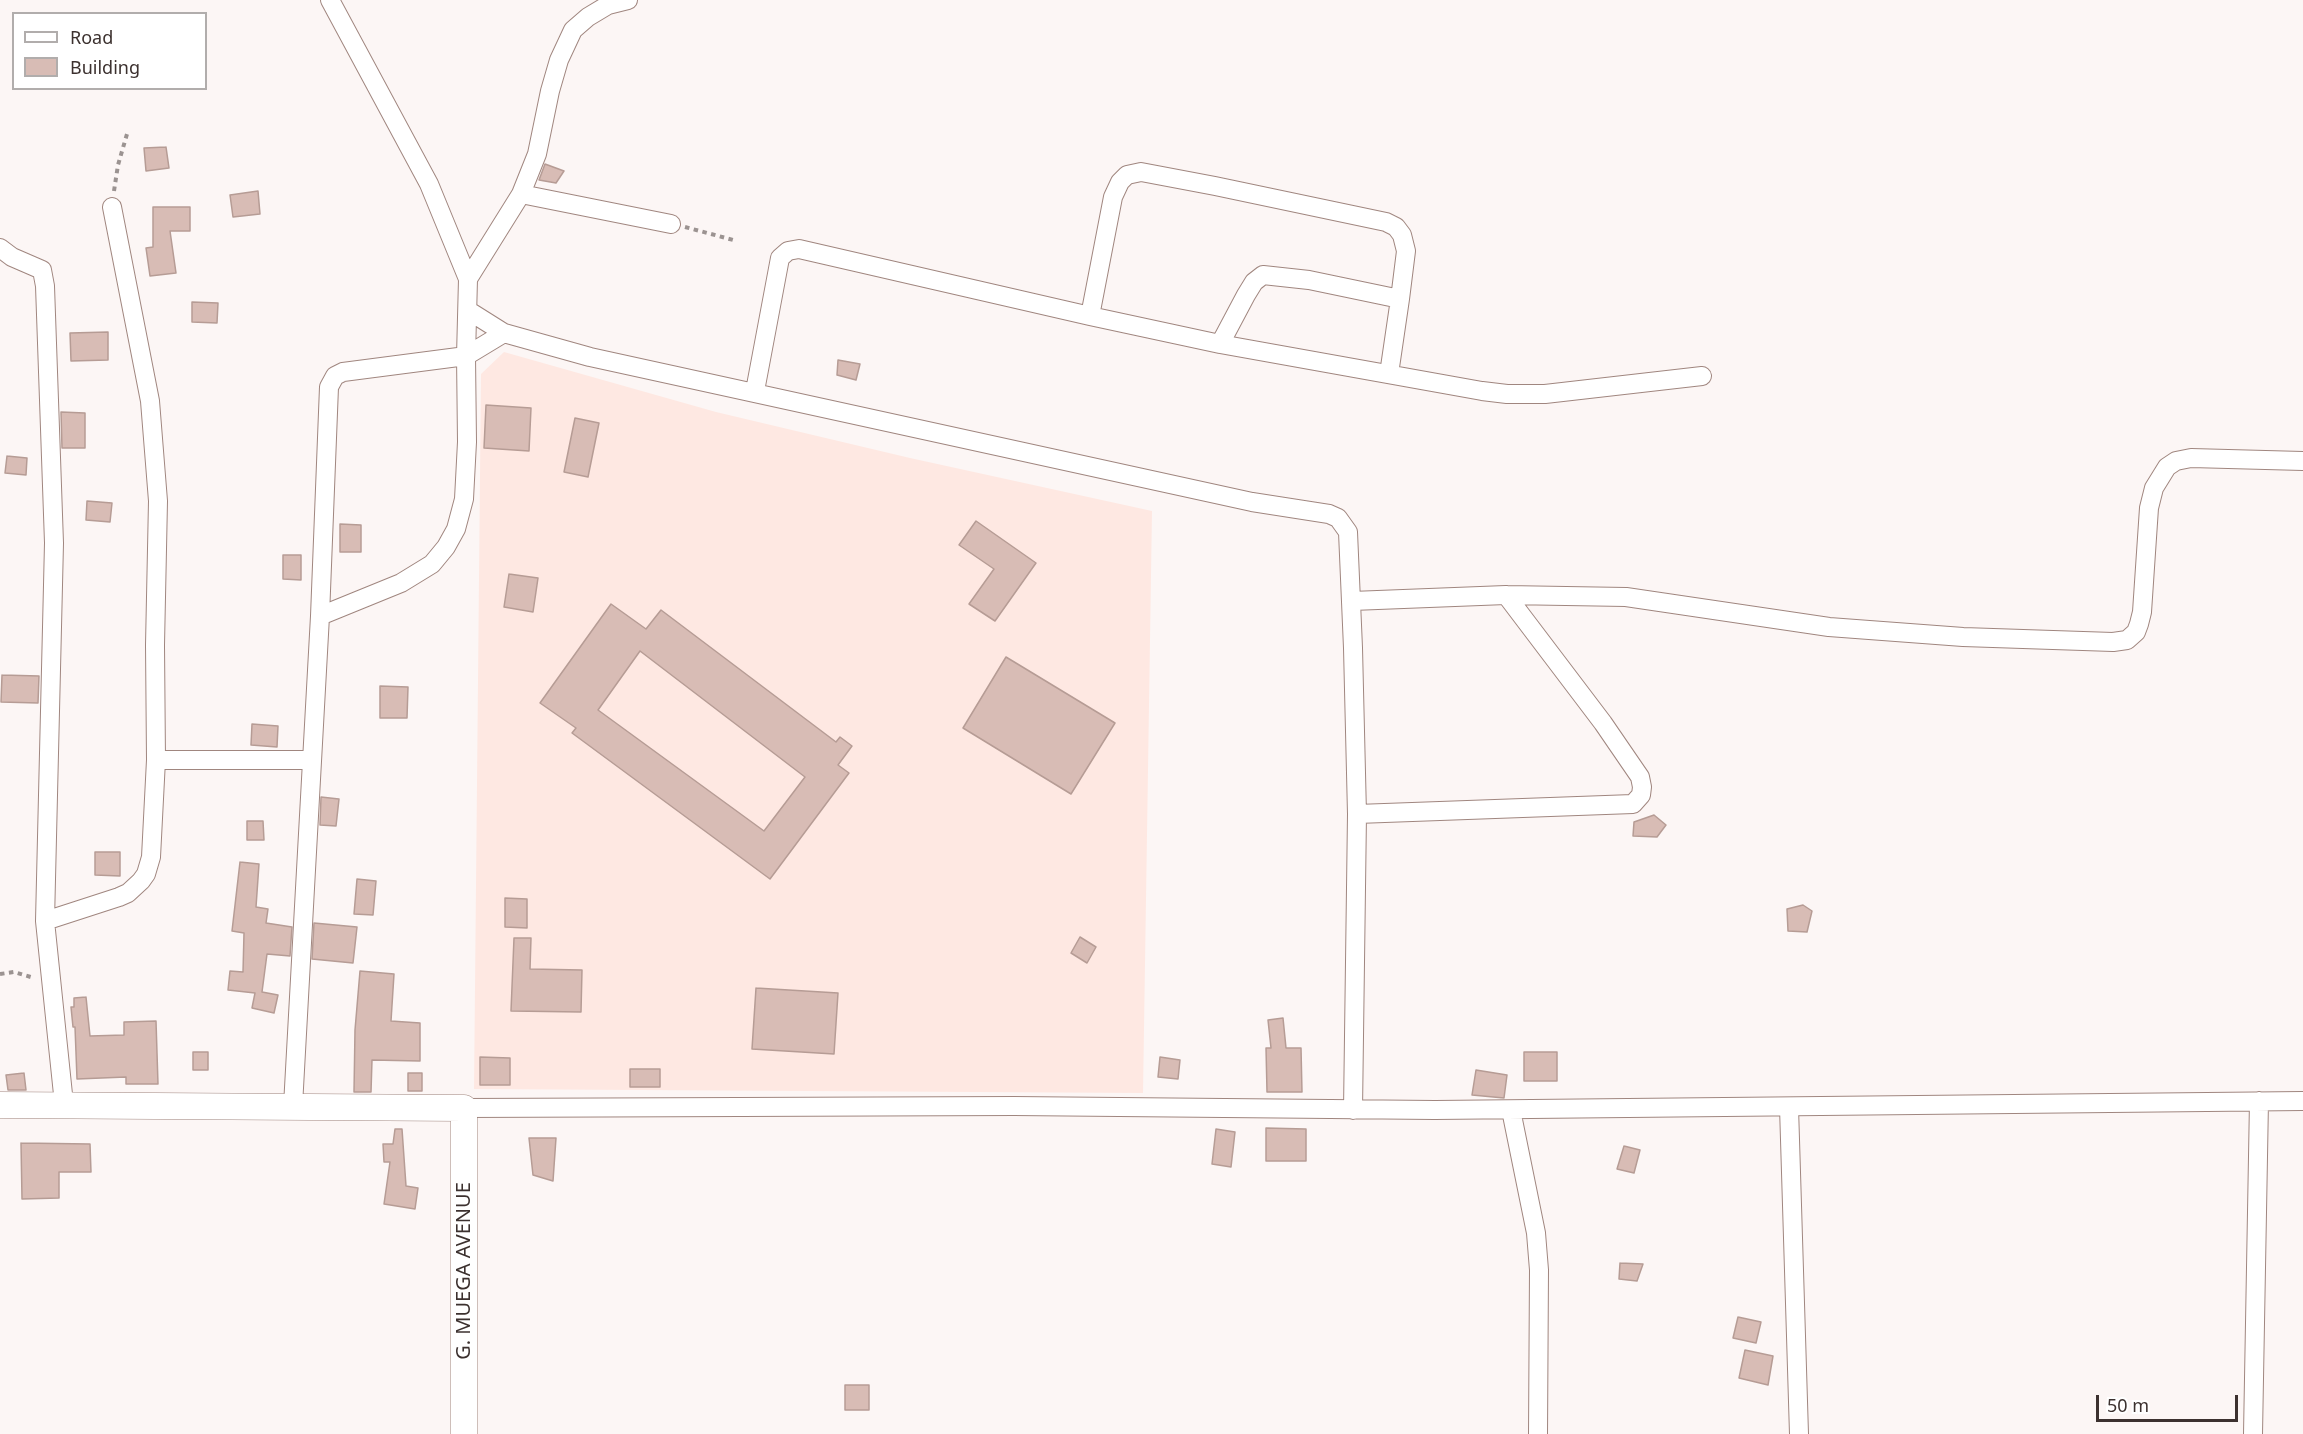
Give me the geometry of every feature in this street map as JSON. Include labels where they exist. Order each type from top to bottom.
[{"type":"street","points":[[320,616],[416,576],[432,564],[446,547],[456,529],[464,499],[467,442],[468,279],[429,184],[330,0]]},
{"type":"street","points":[[468,279],[521,194],[537,154],[559,60],[573,30],[588,17],[608,5],[628,0]]},
{"type":"street","points":[[1090,316],[1113,197],[1120,182],[1127,175],[1140,171],[1386,222],[1396,226],[1402,235],[1406,251],[1389,375]]},
{"type":"street","points":[[521,194],[671,224]]},
{"type":"street","points":[[45,921],[128,893],[141,881],[151,857],[156,760],[155,645],[158,501],[150,400],[112,207]]},
{"type":"street","points":[[0,248],[12,257],[42,270],[45,286],[54,543],[45,921],[64,1104]]},
{"type":"street","points":[[754,391],[780,258],[788,251],[799,249],[1220,344],[1508,394],[1545,394],[1702,376]]},
{"type":"street","points":[[1220,344],[1250,288],[1263,275],[1309,280],[1400,299]]},
{"type":"street","points":[[469,312],[504,333],[590,357],[754,391],[1251,502],[1329,514],[1338,518],[1348,532],[1352,601],[1357,814],[1353,1110]]},
{"type":"street","points":[[293,1106],[320,616],[329,387],[335,376],[343,372],[466,356],[504,333]]},
{"type":"street","points":[[1352,601],[1506,595],[1626,597],[1840,628],[1963,637],[2113,642],[2127,640],[2136,632],[2142,612],[2149,508],[2154,488],[2167,467],[2176,461],[2191,458],[2303,461]]},
{"type":"street","points":[[1357,814],[1633,804],[1641,795],[1640,777],[1603,723],[1506,595]]},
{"type":"street","points":[[156,760],[311,760]]},
{"type":"street","points":[[2253,1434],[2259,1101]]},
{"type":"street","points":[[0,1105],[464,1108],[1036,1106],[1511,1110],[2303,1101]]},
{"type":"street","points":[[1789,1107],[1799,1434]]},
{"type":"street","name":"G. MUEGA AVENUE","points":[[464,1108],[464,1434]]},
{"type":"street","points":[[1511,1110],[1538,1252],[1540,1305],[1538,1434]]},
{"type":"path","points":[[112,207],[118,165],[127,134]]},
{"type":"path","points":[[671,224],[737,241]]},
{"type":"path","points":[[0,974],[14,972],[51,982]]},
{"type":"shaded area","points":[[504,352],[716,412],[910,458],[1152,511],[1143,1093],[474,1089],[481,374]]},
{"type":"building","points":[[166,147],[169,168],[146,171],[144,148]]},
{"type":"building","points":[[545,164],[564,171],[556,183],[539,180]]},
{"type":"building","points":[[258,191],[260,214],[233,217],[230,195]]},
{"type":"building","points":[[153,207],[190,207],[190,231],[170,231],[176,273],[150,276],[146,248],[153,247]]},
{"type":"building","points":[[192,302],[218,303],[217,323],[192,322]]},
{"type":"building","points":[[108,332],[108,360],[71,361],[70,333]]},
{"type":"building","points":[[838,360],[860,364],[856,380],[837,375]]},
{"type":"building","points":[[486,405],[531,408],[529,451],[484,448]]},
{"type":"building","points":[[61,412],[85,413],[85,448],[62,448]]},
{"type":"building","points":[[575,418],[599,423],[588,477],[564,472]]},
{"type":"building","points":[[7,456],[27,458],[26,475],[5,473]]},
{"type":"building","points":[[87,501],[112,503],[110,522],[86,520]]},
{"type":"building","points":[[976,521],[1036,563],[995,621],[969,604],[994,569],[959,545]]},
{"type":"building","points":[[340,524],[361,525],[361,552],[340,552]]},
{"type":"building","points":[[283,555],[301,555],[301,580],[283,579]]},
{"type":"building","points":[[509,574],[538,578],[533,612],[504,607]]},
{"type":"building","points":[[611,604],[646,629],[661,610],[836,742],[840,737],[852,746],[838,765],[849,773],[770,879],[572,733],[576,728],[540,703]],"holes":[[[640,651],[805,777],[764,831],[598,710]]]},
{"type":"building","points":[[1006,657],[1115,723],[1071,794],[963,728]]},
{"type":"building","points":[[2,675],[39,676],[38,703],[1,702]]},
{"type":"building","points":[[380,686],[408,687],[407,718],[380,718]]},
{"type":"building","points":[[252,724],[278,726],[277,747],[251,745]]},
{"type":"building","points":[[321,797],[339,799],[336,826],[320,825]]},
{"type":"building","points":[[1654,815],[1666,825],[1657,837],[1633,836],[1634,822]]},
{"type":"building","points":[[247,821],[263,821],[264,840],[247,840]]},
{"type":"building","points":[[95,852],[120,852],[120,876],[95,875]]},
{"type":"building","points":[[240,862],[259,864],[256,907],[268,909],[266,923],[292,927],[290,956],[267,954],[262,992],[278,995],[274,1013],[252,1008],[255,993],[228,990],[230,971],[243,972],[244,933],[232,931]]},
{"type":"building","points":[[357,879],[376,881],[373,915],[354,914]]},
{"type":"building","points":[[505,898],[527,899],[527,928],[505,927]]},
{"type":"building","points":[[1803,905],[1812,911],[1807,932],[1788,931],[1787,909]]},
{"type":"building","points":[[314,923],[357,927],[353,963],[312,959]]},
{"type":"building","points":[[1080,937],[1096,947],[1087,963],[1071,953]]},
{"type":"building","points":[[514,938],[531,938],[530,969],[582,970],[581,1012],[511,1011]]},
{"type":"building","points":[[360,971],[394,974],[391,1021],[420,1023],[420,1061],[372,1060],[371,1092],[354,1092],[355,1030]]},
{"type":"building","points":[[756,988],[838,993],[834,1054],[752,1049]]},
{"type":"building","points":[[86,997],[90,1036],[124,1035],[124,1022],[156,1021],[158,1084],[126,1084],[126,1077],[77,1079],[75,1027],[73,1027],[71,1007],[74,1007],[74,998]]},
{"type":"building","points":[[1283,1018],[1286,1048],[1301,1048],[1302,1092],[1267,1092],[1266,1048],[1271,1048],[1268,1020]]},
{"type":"building","points":[[193,1052],[208,1052],[208,1070],[193,1070]]},
{"type":"building","points":[[1524,1052],[1557,1052],[1557,1081],[1524,1081]]},
{"type":"building","points":[[480,1057],[510,1058],[510,1085],[480,1085]]},
{"type":"building","points":[[1160,1057],[1180,1060],[1178,1079],[1158,1077]]},
{"type":"building","points":[[630,1069],[660,1069],[660,1087],[630,1087]]},
{"type":"building","points":[[1476,1070],[1507,1075],[1504,1098],[1472,1095]]},
{"type":"building","points":[[24,1073],[26,1090],[8,1090],[6,1075]]},
{"type":"building","points":[[408,1073],[422,1073],[422,1091],[408,1091]]},
{"type":"building","points":[[1266,1128],[1306,1129],[1306,1161],[1266,1161]]},
{"type":"building","points":[[395,1129],[402,1129],[406,1186],[418,1188],[415,1209],[384,1204],[390,1162],[384,1162],[383,1144],[393,1144]]},
{"type":"building","points":[[1216,1129],[1235,1132],[1231,1167],[1212,1164]]},
{"type":"building","points":[[529,1138],[556,1138],[553,1181],[533,1175]]},
{"type":"building","points":[[21,1143],[90,1144],[91,1172],[59,1172],[59,1198],[22,1199]]},
{"type":"building","points":[[1624,1146],[1640,1150],[1634,1173],[1617,1169]]},
{"type":"building","points":[[1620,1263],[1643,1264],[1637,1281],[1619,1279]]},
{"type":"building","points":[[1738,1317],[1761,1322],[1756,1343],[1733,1338]]},
{"type":"building","points":[[1745,1350],[1773,1356],[1768,1385],[1739,1378]]},
{"type":"building","points":[[845,1385],[869,1385],[869,1410],[845,1410]]}]
